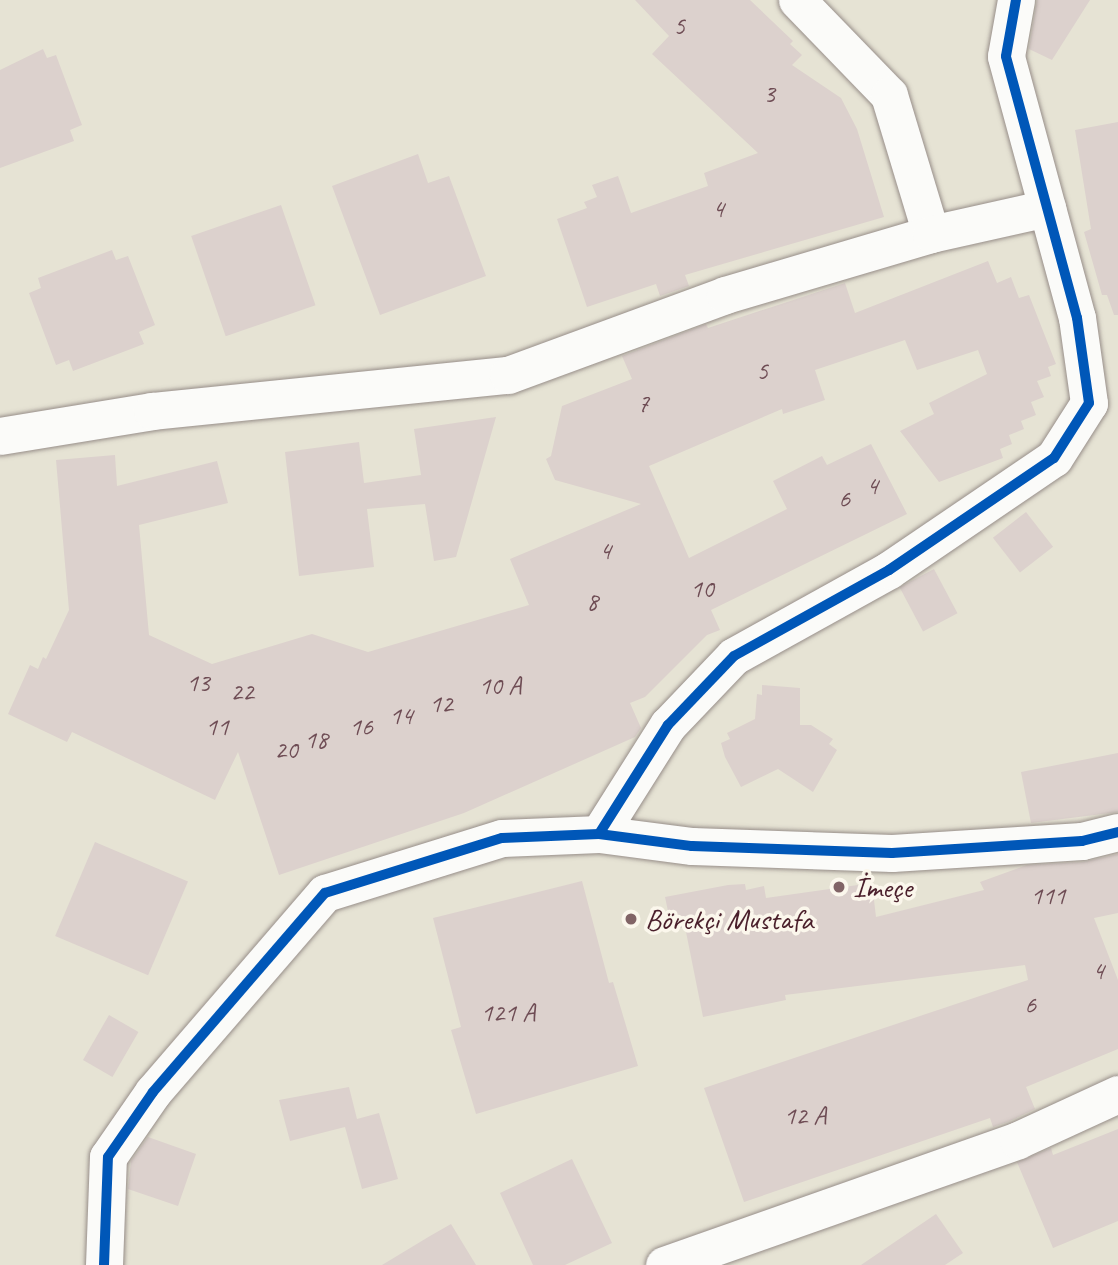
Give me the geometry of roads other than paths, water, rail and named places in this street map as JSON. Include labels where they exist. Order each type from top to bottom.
[{"type":"street","points":[[797,0],[889,95],[931,234]]},
{"type":"street","points":[[599,834],[668,725],[734,656],[888,570],[1054,458],[1089,403],[1077,318],[1006,56],[1016,0]]},
{"type":"street","points":[[0,436],[152,411],[508,375],[725,295],[931,234],[1047,208]]},
{"type":"street","points":[[104,1265],[108,1157],[153,1092],[325,893],[502,838],[599,834],[692,846],[892,853],[1082,841],[1118,832]]},
{"type":"street","points":[[664,1265],[722,1256],[1018,1140],[1118,1094]]},
{"type":"place","name":"İmeçe","points":[[839,887]]},
{"type":"place","name":"Börekçi Mustafa","points":[[631,919]]}]
